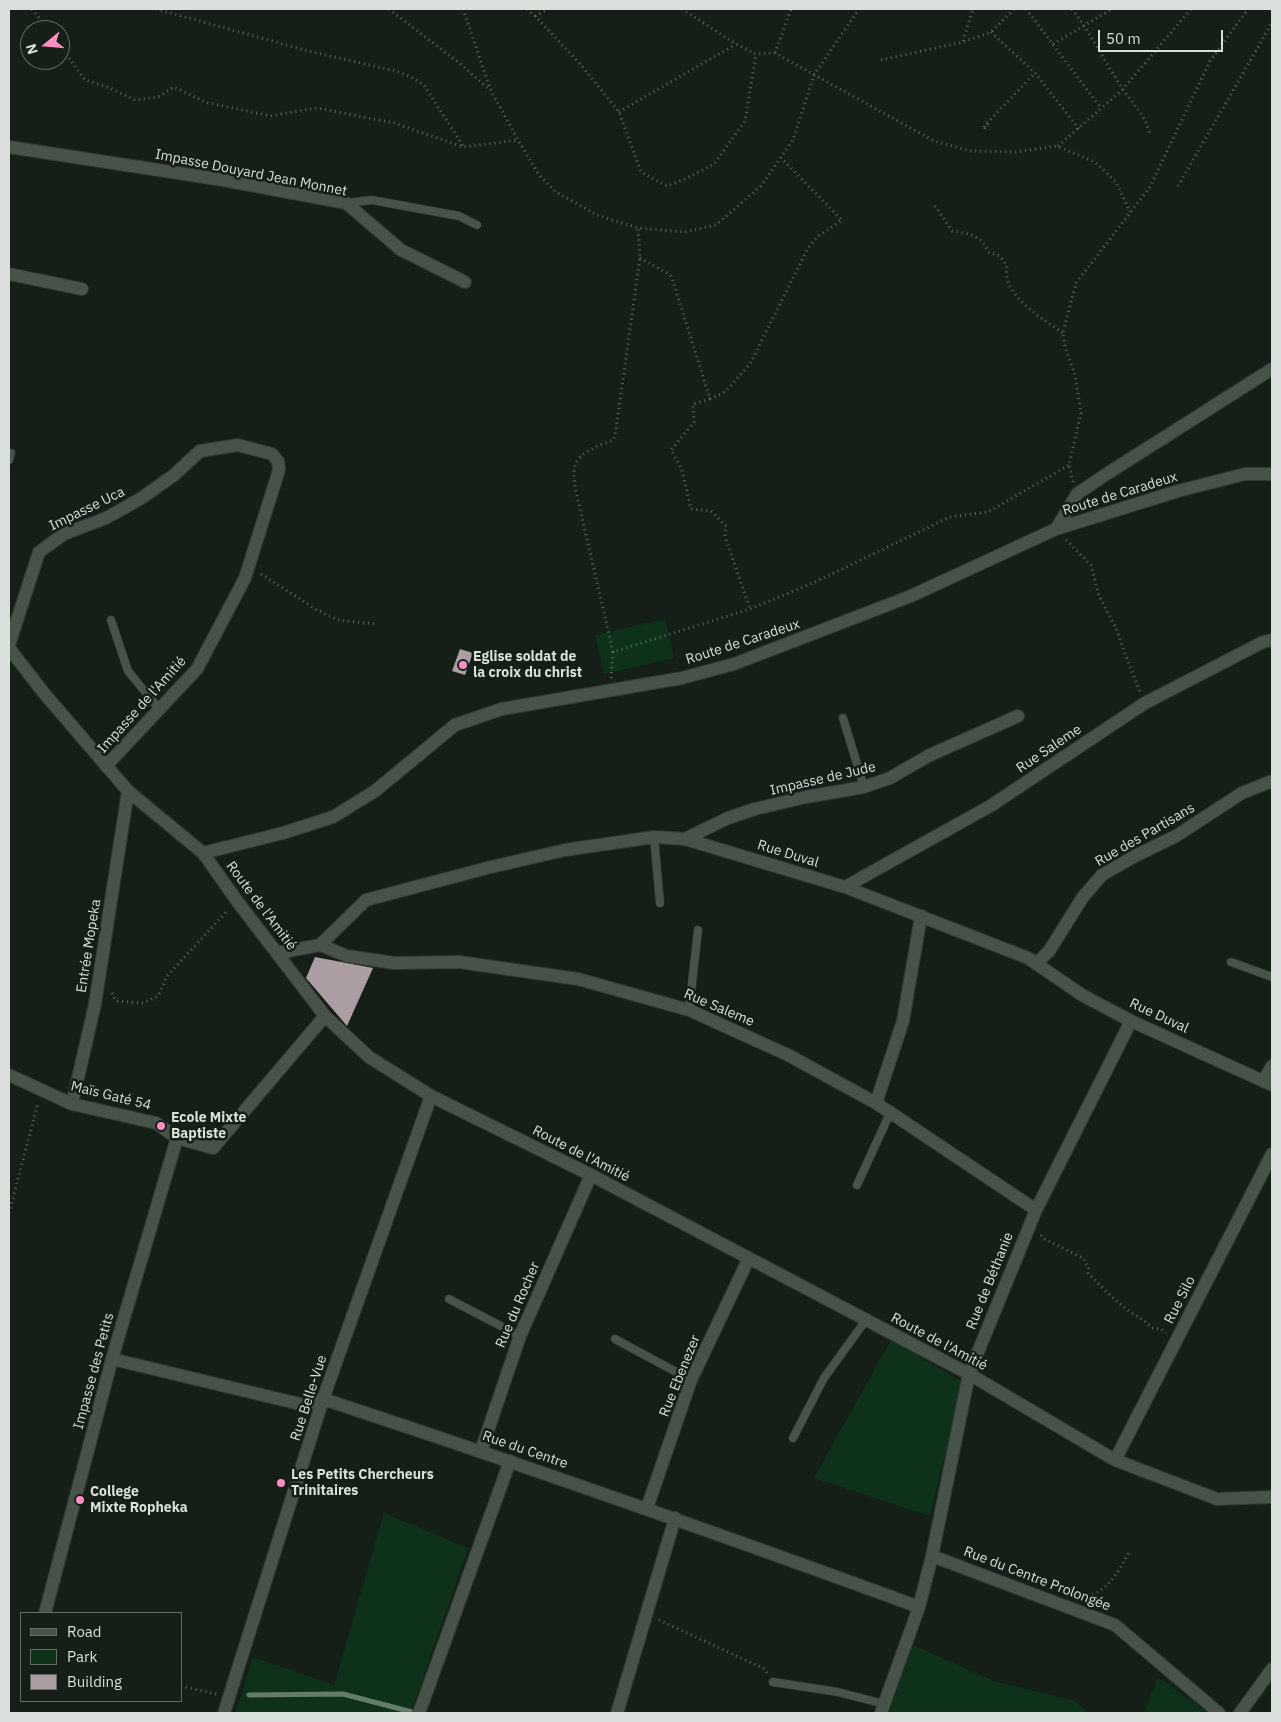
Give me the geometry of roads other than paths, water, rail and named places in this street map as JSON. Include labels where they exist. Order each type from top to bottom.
[{"type":"street","name":"Impasse Douyard Jean Monnet","points":[[9,147],[223,180],[346,203],[400,250],[465,282]]},
{"type":"street","points":[[9,274],[82,289]]},
{"type":"street","points":[[1056,529],[1077,494],[1272,369]]},
{"type":"street","name":"Impasse Uca","points":[[9,647],[39,552],[64,534],[106,518],[140,499],[174,475],[200,452],[238,445],[272,454],[278,461],[279,470]]},
{"type":"street","name":"Impasse de l'Amitié","points":[[106,766],[197,669],[250,566],[279,470]]},
{"type":"street","name":"Route de Caradeux","points":[[203,853],[283,833],[333,817],[375,791],[455,725],[502,709],[682,678],[734,664],[911,596],[1056,529],[1178,491],[1245,474],[1272,474]]},
{"type":"street","name":"Rue Saleme","points":[[845,887],[992,805],[1145,703],[1262,642],[1272,640]]},
{"type":"street","name":"Route de l'Amitié","points":[[9,647],[128,791],[203,853],[325,1016],[369,1057],[431,1096],[591,1175],[969,1374],[1115,1460],[1217,1499],[1272,1497]]},
{"type":"street","name":"Impasse de Jude","points":[[685,839],[728,818],[755,809],[806,797],[864,787],[890,778],[930,755],[1018,716]]},
{"type":"street","name":"Rue des Partisans","points":[[1036,964],[1049,951],[1083,897],[1102,875],[1176,836],[1242,794],[1272,781]]},
{"type":"street","name":"Entrée Mopeka","points":[[72,1104],[95,1004],[128,791]]},
{"type":"street","name":"Rue Duval","points":[[320,945],[366,900],[565,850],[654,837],[685,839],[845,887],[1028,958],[1082,995],[1131,1021],[1268,1083]]},
{"type":"street","points":[[876,1103],[903,1021],[920,916]]},
{"type":"street","points":[[277,953],[320,945]]},
{"type":"street","name":"Rue Saleme","points":[[320,945],[348,956],[394,964],[459,962],[578,979],[689,1010],[788,1055],[876,1103],[1036,1210]]},
{"type":"street","name":"Maïs Gaté 54","points":[[9,1075],[72,1104],[156,1123],[178,1138],[213,1148],[325,1016]]},
{"type":"street","name":"Rue de Béthanie","points":[[882,1709],[919,1607],[932,1556],[969,1374],[1036,1210],[1131,1021]]},
{"type":"street","points":[[1268,1083],[1272,1066]]},
{"type":"street","name":"Rue Belle-Vue","points":[[224,1713],[323,1399],[431,1096]]},
{"type":"street","name":"Impasse des Petits","points":[[44,1612],[112,1359],[178,1138]]},
{"type":"street","name":"Rue Silo","points":[[1115,1460],[1272,1154]]},
{"type":"street","name":"Rue du Rocher","points":[[481,1451],[520,1336],[591,1175]]},
{"type":"street","name":"Rue Ebenezer","points":[[647,1508],[692,1380],[749,1258]]},
{"type":"street","name":"Rue du Centre","points":[[112,1359],[304,1405],[323,1399],[647,1508],[919,1607]]},
{"type":"street","points":[[419,1713],[510,1461]]},
{"type":"street","points":[[617,1713],[675,1518]]},
{"type":"street","name":"Rue du Centre Prolongée","points":[[932,1556],[1115,1624],[1219,1713]]},
{"type":"street","points":[[1240,1713],[1272,1669]]},
{"type":"lane","points":[[346,203],[372,200],[459,216],[477,226]]},
{"type":"lane","points":[[111,620],[128,670],[160,710]]},
{"type":"lane","points":[[843,718],[864,787]]},
{"type":"lane","points":[[654,837],[660,903]]},
{"type":"lane","points":[[689,1010],[698,930]]},
{"type":"lane","points":[[1231,962],[1272,978]]},
{"type":"lane","points":[[857,1185],[890,1113]]},
{"type":"lane","points":[[449,1299],[520,1336]]},
{"type":"lane","points":[[793,1438],[824,1378],[866,1320]]},
{"type":"lane","points":[[615,1339],[692,1380]]},
{"type":"lane","points":[[773,1682],[838,1692],[882,1709]]},
{"type":"waterway","points":[[249,1695],[343,1694],[416,1713]]},
{"type":"place","name":"Eglise soldat de la croix du christ","points":[[463,665]]},
{"type":"place","name":"Ecole Mixte Baptiste","points":[[161,1126]]},
{"type":"place","name":"Les Petits Chercheurs Trinitaires","points":[[281,1483]]},
{"type":"place","name":"College Mixte Ropheka","points":[[80,1500]]}]
